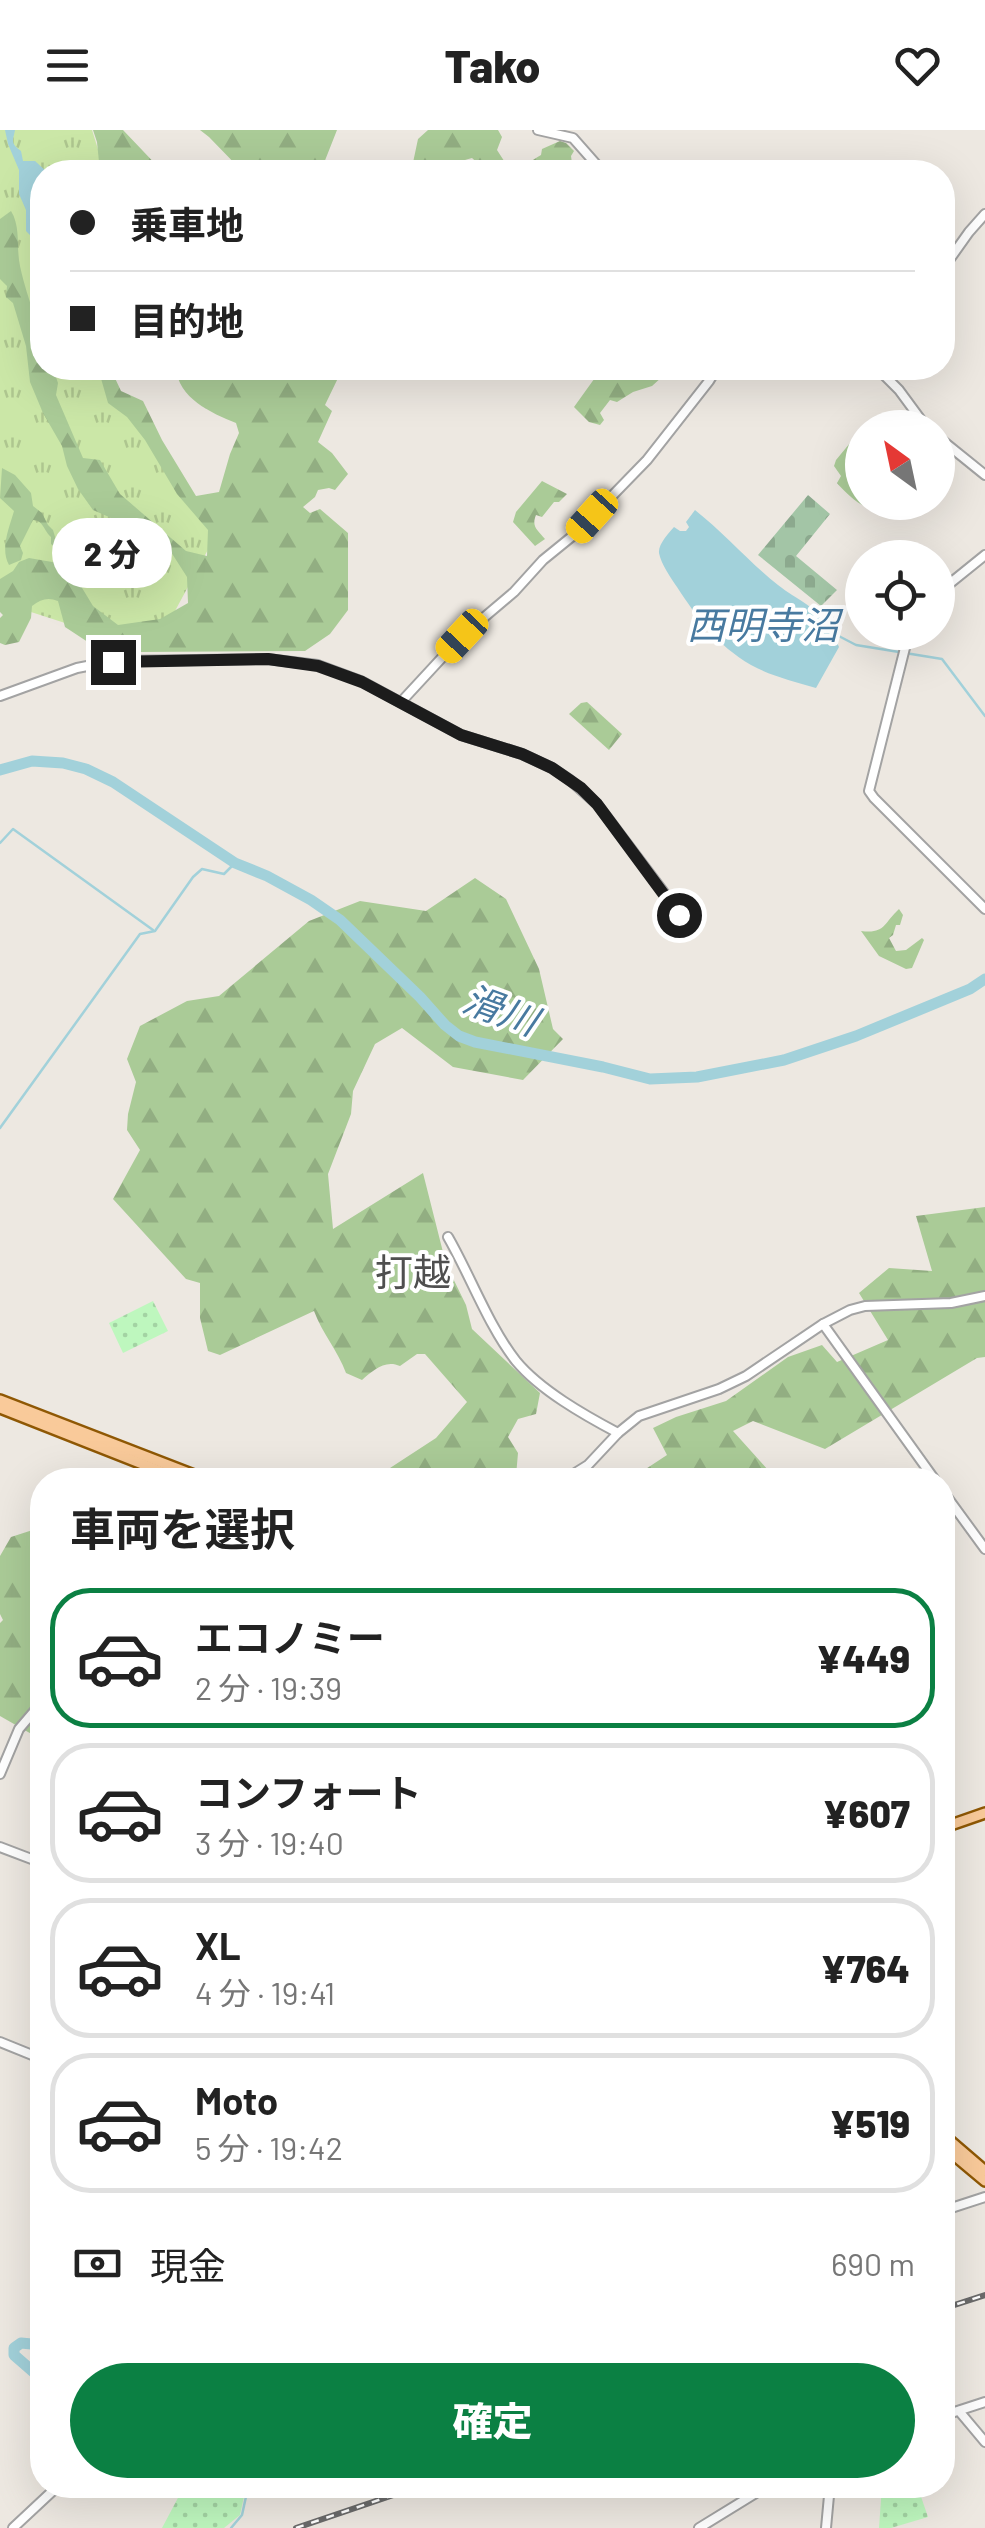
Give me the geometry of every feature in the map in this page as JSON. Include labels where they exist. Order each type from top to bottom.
[{"type":"main road","points":[[0,1400],[176,1468]]},
{"type":"main road","points":[[0,1408],[152,1468]]},
{"type":"main road","points":[[955,1824],[985,1814]]},
{"type":"main road","points":[[955,2145],[985,2171]]},
{"type":"main road","points":[[955,2156],[985,2182]]},
{"type":"street","points":[[538,130],[573,134],[594,160]]},
{"type":"street","points":[[955,252],[985,214]]},
{"type":"street","points":[[400,702],[462,636],[575,534],[647,460],[710,380]]},
{"type":"street","points":[[890,380],[914,410]]},
{"type":"street","points":[[955,451],[985,475]]},
{"type":"street","points":[[955,578],[985,554]]},
{"type":"street","points":[[904,650],[869,790],[985,909]]},
{"type":"street","points":[[0,696],[100,663],[268,659],[318,666],[362,682],[461,735],[522,754],[581,788],[684,919]]},
{"type":"street","points":[[448,1237],[514,1358],[573,1407],[618,1433]]},
{"type":"street","points":[[582,1468],[639,1416],[746,1376],[850,1310],[985,1296]]},
{"type":"street","points":[[823,1324],[926,1468]]},
{"type":"street","points":[[955,1508],[985,1549]]},
{"type":"street","points":[[0,1774],[19,1728],[30,1716]]},
{"type":"street","points":[[0,1847],[30,1858]]},
{"type":"street","points":[[0,2042],[30,2054]]},
{"type":"street","points":[[955,2207],[985,2197]]},
{"type":"street","points":[[955,2412],[985,2402]]},
{"type":"street","points":[[959,2411],[985,2442]]},
{"type":"street","points":[[13,2528],[45,2498]]},
{"type":"street","points":[[699,2528],[748,2498]]},
{"type":"street","points":[[826,2528],[829,2498]]},
{"type":"green space","points":[[0,130],[92,130],[101,160],[30,160],[30,380],[111,380],[117,401],[218,531],[175,611],[130,644],[0,602]]},
{"type":"green space","points":[[93,130],[123,130],[152,160],[99,160]]},
{"type":"green space","points":[[200,130],[337,130],[325,160],[231,160]]},
{"type":"green space","points":[[428,130],[498,130],[502,137],[497,150],[503,160],[414,160],[418,139]]},
{"type":"green space","points":[[560,141],[574,151],[572,160],[532,160],[541,155],[542,149]]},
{"type":"green space","points":[[11,211],[17,230],[20,266],[30,301],[30,380],[57,380],[56,395],[83,458],[100,460],[120,494],[186,551],[207,556],[208,530],[177,494],[127,417],[108,403],[101,380],[116,380],[121,391],[143,401],[196,496],[219,492],[239,433],[236,423],[189,396],[179,380],[337,380],[325,405],[332,411],[318,442],[348,474],[335,490],[318,490],[303,507],[310,513],[320,509],[348,533],[348,610],[330,634],[305,651],[100,650],[65,627],[58,601],[48,599],[32,606],[31,618],[19,642],[0,643],[0,579],[29,558],[58,563],[73,573],[93,606],[118,625],[160,619],[188,603],[187,577],[171,552],[93,510],[78,489],[62,446],[30,382],[26,346],[13,303],[6,297],[7,286],[0,279],[0,219]]},
{"type":"green space","points":[[593,380],[659,380],[617,402],[610,400],[600,413],[604,420],[600,425],[589,422],[574,407]]},
{"type":"green space","points":[[845,449],[845,491],[837,483],[841,476],[834,466]]},
{"type":"green space","points":[[2,468],[15,475],[31,493],[33,506],[42,513],[56,540],[55,547],[41,524],[33,520],[20,546],[21,560],[9,565],[5,545],[14,511],[0,498]]},
{"type":"green space","points":[[542,481],[567,494],[542,517],[536,515],[535,525],[545,539],[535,546],[513,522],[516,512]]},
{"type":"green space","points":[[808,495],[830,514],[796,556],[837,590],[821,606],[758,555]]},
{"type":"green space","points":[[587,702],[622,734],[609,750],[569,714]]},
{"type":"green space","points":[[475,878],[506,899],[539,969],[553,1029],[563,1039],[523,1080],[453,1067],[402,1028],[375,1044],[353,1091],[351,1114],[328,1174],[333,1229],[423,1173],[446,1264],[466,1305],[472,1329],[540,1393],[536,1414],[518,1419],[508,1437],[518,1453],[517,1468],[390,1468],[436,1438],[467,1402],[425,1354],[417,1354],[400,1366],[379,1367],[362,1380],[346,1373],[314,1311],[220,1355],[208,1351],[200,1318],[200,1283],[186,1279],[113,1199],[140,1150],[127,1130],[136,1082],[127,1059],[140,1026],[187,1001],[219,996],[309,921],[360,901],[426,911]]},
{"type":"green space","points":[[899,909],[903,915],[900,925],[896,925],[889,938],[896,951],[924,940],[912,968],[879,956],[861,931],[883,927]]},
{"type":"green space","points":[[985,1207],[985,1357],[977,1358],[825,1449],[753,1421],[733,1431],[766,1468],[647,1468],[667,1455],[653,1428],[726,1401],[788,1357],[822,1345],[837,1362],[888,1340],[859,1293],[889,1268],[932,1271],[916,1216]]},
{"type":"green space","points":[[153,1301],[168,1331],[123,1353],[109,1323]]},
{"type":"green space","points":[[30,1531],[30,1733],[0,1716],[0,1556],[11,1537]]},
{"type":"green space","points":[[178,2498],[244,2498],[240,2515],[224,2528],[162,2528]]},
{"type":"green space","points":[[881,2498],[921,2498],[928,2517],[879,2528]]},
{"type":"water","points":[[5,130],[15,130],[13,142],[23,161],[30,161],[30,235],[19,194],[19,170]]},
{"type":"water","name":"西明寺沼","points":[[695,510],[767,576],[829,625],[839,647],[816,688],[766,672],[739,657],[709,630],[685,599],[664,566],[659,550],[674,527],[686,531],[686,522]]},
{"type":"waterway","points":[[833,633],[856,645],[942,659],[985,716]]},
{"type":"waterway","name":"滑川","points":[[0,770],[32,761],[63,763],[113,782],[235,863],[267,876],[340,920],[445,1025],[475,1042],[650,1079],[697,1077],[784,1060],[856,1036],[970,989],[985,979]]},
{"type":"waterway","points":[[0,843],[13,829],[153,930]]},
{"type":"waterway","points":[[0,1128],[140,934],[155,931],[202,869],[224,874],[235,863]]},
{"type":"waterway","points":[[30,2344],[21,2343],[14,2348],[14,2355],[30,2369]]},
{"type":"waterway","points":[[231,2528],[242,2515],[246,2498]]},
{"type":"railway","points":[[955,2305],[985,2295]]},
{"type":"railway","points":[[296,2528],[385,2498]]},
{"type":"district","name":"打越","points":[[413,1271]]},
{"type":"route","points":[[113,662],[286,660],[318,666],[362,682],[461,735],[552,768],[581,788],[679,915]]}]
